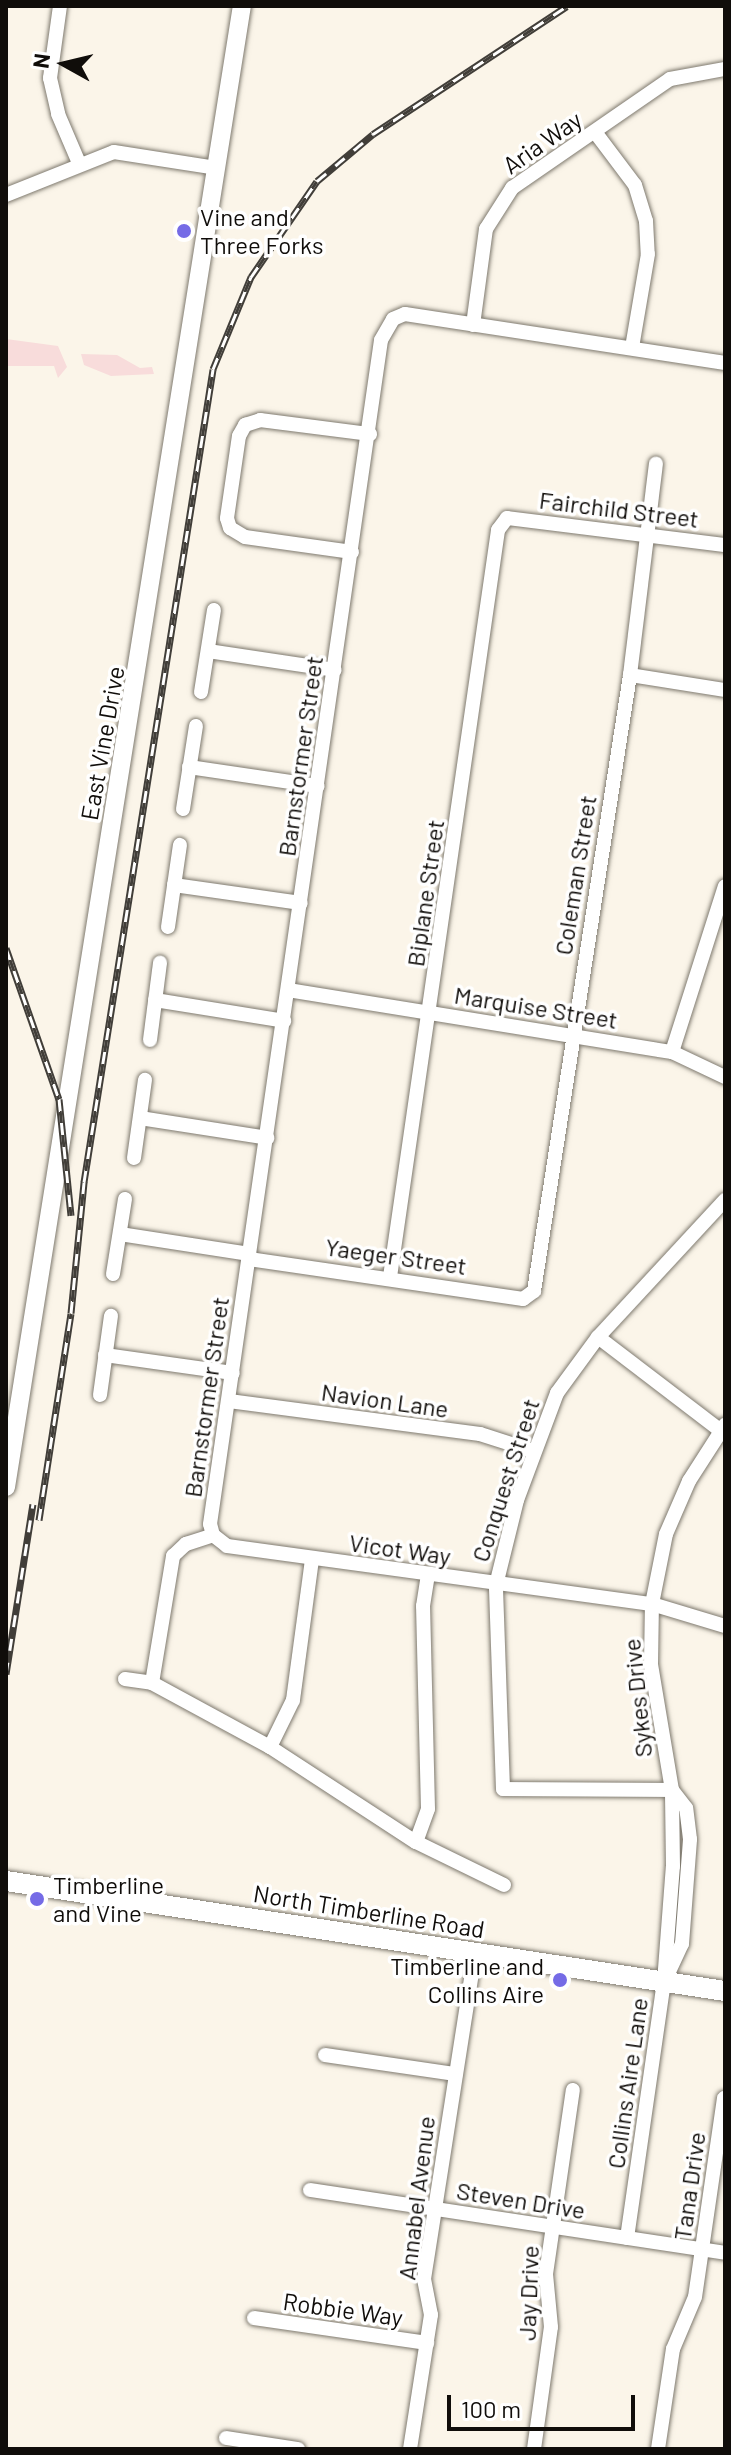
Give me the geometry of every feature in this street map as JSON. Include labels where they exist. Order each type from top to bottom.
[{"type":"main road","name":"North Timberline Road","points":[[6,1881],[725,1991]]},
{"type":"street","points":[[60,6],[50,78],[58,114],[79,163]]},
{"type":"street","name":"East Vine Drive","points":[[6,1487],[242,6]]},
{"type":"street","name":"Aria Way","points":[[473,325],[486,229],[494,210],[512,188],[670,79],[725,69]]},
{"type":"street","points":[[595,132],[635,185],[646,221],[648,254],[632,348]]},
{"type":"street","points":[[6,195],[79,163],[114,152],[216,168]]},
{"type":"street","name":"Barnstormer Street","points":[[213,1535],[210,1524],[370,434],[381,340],[393,319],[405,314],[725,363]]},
{"type":"street","points":[[352,552],[245,537],[230,528],[227,518],[237,450],[245,425],[260,420],[370,434]]},
{"type":"street","name":"Coleman Street","points":[[534,1291],[630,675],[656,464]]},
{"type":"street","name":"Fairchild Street","points":[[507,518],[725,545]]},
{"type":"street","name":"Biplane Street","points":[[390,1277],[498,530],[507,518]]},
{"type":"street","points":[[201,692],[214,610]]},
{"type":"street","points":[[208,651],[335,670]]},
{"type":"street","points":[[630,675],[725,690]]},
{"type":"street","points":[[183,809],[196,726]]},
{"type":"street","points":[[189,767],[318,786]]},
{"type":"street","points":[[168,927],[180,845]]},
{"type":"street","points":[[174,885],[301,903]]},
{"type":"street","points":[[672,1052],[725,886]]},
{"type":"street","points":[[150,1040],[160,963]]},
{"type":"street","name":"Marquise Street","points":[[288,990],[672,1052],[725,1077]]},
{"type":"street","points":[[155,1000],[284,1021]]},
{"type":"street","points":[[134,1158],[145,1080]]},
{"type":"street","points":[[140,1118],[267,1138]]},
{"type":"street","points":[[113,1274],[125,1199]]},
{"type":"street","name":"Conquest Street","points":[[672,1790],[503,1789],[496,1585],[533,1451],[557,1393],[598,1337],[725,1200]]},
{"type":"street","name":"Yaeger Street","points":[[120,1234],[523,1299],[534,1291]]},
{"type":"street","points":[[100,1395],[111,1316]]},
{"type":"street","points":[[598,1337],[723,1430]]},
{"type":"street","points":[[105,1355],[233,1373]]},
{"type":"street","name":"Navion Lane","points":[[229,1401],[480,1434],[533,1451]]},
{"type":"street","name":"Sykes Drive","points":[[664,1982],[682,1944],[689,1875],[686,1808],[672,1790],[651,1665],[652,1604],[666,1534],[723,1430]]},
{"type":"street","points":[[152,1683],[173,1556],[186,1544],[213,1535]]},
{"type":"street","name":"Vicot Way","points":[[213,1535],[227,1546],[652,1604],[725,1626]]},
{"type":"street","points":[[270,1747],[293,1700],[312,1559]]},
{"type":"street","points":[[416,1842],[428,1809],[423,1606],[428,1575]]},
{"type":"street","points":[[125,1679],[152,1683],[270,1747],[416,1842],[504,1885]]},
{"type":"street","name":"Annabel Avenue","points":[[410,2449],[431,2315],[424,2279],[475,1953]]},
{"type":"street","name":"Collins Aire Lane","points":[[627,2238],[664,1982]]},
{"type":"street","points":[[325,2055],[456,2074]]},
{"type":"street","name":"Jay Drive","points":[[534,2449],[551,2327],[546,2274],[573,2090]]},
{"type":"street","name":"Tana Drive","points":[[658,2449],[673,2349],[697,2281],[724,2098]]},
{"type":"street","name":"Steven Drive","points":[[310,2190],[725,2253]]},
{"type":"street","name":"Robbie Way","points":[[254,2318],[427,2343]]},
{"type":"street","points":[[226,2438],[298,2449]]},
{"type":"shaded area","points":[[6,339],[58,346],[67,367],[58,378],[54,366],[6,366]]},
{"type":"shaded area","points":[[81,354],[117,355],[140,368],[152,367],[154,374],[111,376],[84,365]]},
{"type":"railway","points":[[39,1520],[71,1313],[84,1182],[213,369],[251,277],[317,181],[373,134],[567,6]]},
{"type":"railway","points":[[6,948],[59,1099],[71,1215]]},
{"type":"railway","points":[[6,1674],[33,1504]]},
{"type":"place","name":"Vine and Three Forks","points":[[184,231]]},
{"type":"place","name":"Timberline and Vine","points":[[37,1899]]},
{"type":"place","name":"Timberline and Collins Aire","points":[[560,1980]]}]
